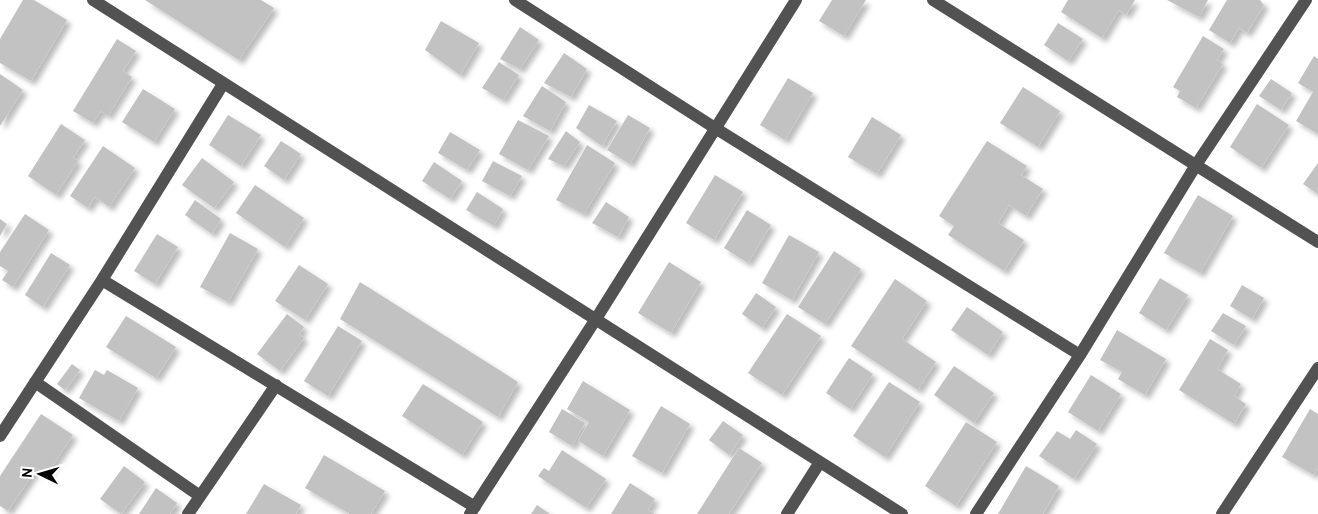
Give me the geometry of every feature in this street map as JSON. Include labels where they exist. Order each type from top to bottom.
[{"type":"street","points":[[93,0],[902,514]]},
{"type":"street","points":[[515,0],[715,128],[1080,355]]},
{"type":"street","points":[[102,280],[276,385],[472,510],[595,320],[796,0]]},
{"type":"street","points":[[934,0],[1318,242]]},
{"type":"street","points":[[976,514],[1080,355],[1196,165],[1306,0]]},
{"type":"street","points":[[0,436],[102,280],[223,84]]},
{"type":"street","points":[[1222,514],[1318,368]]},
{"type":"street","points":[[35,382],[200,496]]},
{"type":"street","points":[[188,514],[276,385]]},
{"type":"street","points":[[787,514],[820,462]]},
{"type":"building","points":[[23,0],[34,0],[67,20],[31,81],[0,63],[0,39]]},
{"type":"building","points":[[145,0],[261,0],[274,8],[239,60]]},
{"type":"building","points":[[832,0],[866,0],[844,36],[819,21]]},
{"type":"building","points":[[1068,0],[1135,0],[1126,15],[1119,10],[1102,38],[1061,12]]},
{"type":"building","points":[[1167,0],[1208,0],[1199,17]]},
{"type":"building","points":[[1227,0],[1260,0],[1264,5],[1247,33],[1239,28],[1230,43],[1209,30]]},
{"type":"building","points":[[441,21],[479,43],[460,75],[425,50]]},
{"type":"building","points":[[1058,23],[1083,39],[1068,61],[1044,45]]},
{"type":"building","points":[[520,27],[539,40],[520,69],[500,59]]},
{"type":"building","points":[[1203,36],[1224,49],[1217,60],[1223,64],[1196,108],[1177,97],[1180,91],[1173,87]]},
{"type":"building","points":[[117,39],[136,51],[123,71],[132,77],[108,116],[101,111],[93,123],[73,111]]},
{"type":"building","points":[[564,53],[587,69],[571,97],[544,83]]},
{"type":"building","points":[[1314,56],[1318,59],[1318,134],[1296,121],[1313,92],[1298,83]]},
{"type":"building","points":[[499,62],[519,75],[503,100],[482,88]]},
{"type":"building","points":[[0,74],[23,90],[0,126]]},
{"type":"building","points":[[788,78],[813,93],[785,140],[760,125]]},
{"type":"building","points":[[1271,79],[1292,93],[1281,110],[1259,96]]},
{"type":"building","points":[[542,86],[566,102],[550,131],[523,116]]},
{"type":"building","points":[[1023,87],[1060,111],[1038,147],[1000,123]]},
{"type":"building","points":[[143,89],[175,109],[154,142],[122,122]]},
{"type":"building","points":[[1257,104],[1289,125],[1261,168],[1230,147]]},
{"type":"building","points":[[589,105],[617,121],[602,146],[576,128]]},
{"type":"building","points":[[228,115],[261,135],[241,166],[209,145]]},
{"type":"building","points":[[628,115],[650,128],[630,164],[607,150]]},
{"type":"building","points":[[872,117],[901,135],[877,174],[848,157]]},
{"type":"building","points":[[518,120],[549,136],[528,170],[499,154]]},
{"type":"building","points":[[61,124],[85,140],[73,158],[78,161],[56,195],[28,176]]},
{"type":"building","points":[[566,131],[580,142],[564,166],[548,159]]},
{"type":"building","points":[[450,132],[480,150],[467,170],[438,153]]},
{"type":"building","points":[[281,141],[301,154],[284,180],[264,166]]},
{"type":"building","points":[[987,141],[1027,166],[1021,175],[1043,189],[1026,216],[1009,205],[998,223],[1024,240],[1004,271],[948,235],[954,226],[939,216]]},
{"type":"building","points":[[587,145],[615,163],[584,214],[556,200]]},
{"type":"building","points":[[103,146],[135,168],[109,207],[95,197],[88,208],[70,196]]},
{"type":"building","points":[[202,158],[234,182],[214,208],[182,185]]},
{"type":"building","points":[[493,161],[522,176],[510,196],[482,181]]},
{"type":"building","points":[[434,162],[462,181],[450,199],[422,181]]},
{"type":"building","points":[[1318,163],[1318,194],[1303,184]]},
{"type":"building","points":[[715,175],[743,192],[714,240],[686,223]]},
{"type":"building","points":[[255,185],[304,218],[285,247],[236,213]]},
{"type":"building","points":[[477,192],[503,209],[494,226],[466,210]]},
{"type":"building","points":[[1198,195],[1233,216],[1200,273],[1164,253]]},
{"type":"building","points":[[195,200],[221,219],[212,234],[185,215]]},
{"type":"building","points":[[606,202],[629,217],[618,237],[592,223]]},
{"type":"building","points":[[747,210],[771,225],[748,263],[724,248]]},
{"type":"building","points":[[25,214],[49,230],[13,287],[2,280],[8,271],[0,266],[0,252]]},
{"type":"building","points":[[0,219],[7,224],[0,236]]},
{"type":"building","points":[[230,233],[258,249],[228,302],[200,287]]},
{"type":"building","points":[[157,234],[178,247],[155,284],[134,271]]},
{"type":"building","points":[[789,235],[819,252],[792,300],[762,283]]},
{"type":"building","points":[[834,251],[861,269],[825,324],[798,307]]},
{"type":"building","points":[[51,253],[70,265],[43,307],[25,295]]},
{"type":"building","points":[[669,262],[701,282],[671,333],[638,313]]},
{"type":"building","points":[[299,265],[328,284],[305,320],[275,301]]},
{"type":"building","points":[[1160,278],[1188,295],[1166,330],[1139,313]]},
{"type":"building","points":[[895,279],[927,301],[902,339],[936,362],[918,390],[851,346]]},
{"type":"building","points":[[360,282],[518,382],[498,417],[340,319]]},
{"type":"building","points":[[1242,285],[1264,298],[1252,319],[1230,306]]},
{"type":"building","points":[[756,293],[776,307],[762,328],[742,314]]},
{"type":"building","points":[[967,307],[1003,332],[988,355],[951,330]]},
{"type":"building","points":[[1223,313],[1246,326],[1234,345],[1211,331]]},
{"type":"building","points":[[287,314],[304,327],[299,334],[304,338],[280,371],[257,354]]},
{"type":"building","points":[[787,314],[821,336],[782,395],[748,373]]},
{"type":"building","points":[[126,316],[176,347],[156,378],[106,347]]},
{"type":"building","points":[[338,326],[362,341],[328,396],[304,381]]},
{"type":"building","points":[[1117,330],[1166,359],[1145,395],[1118,379],[1122,372],[1100,360]]},
{"type":"building","points":[[1210,339],[1228,350],[1217,369],[1241,384],[1234,396],[1246,404],[1234,424],[1179,390]]},
{"type":"building","points":[[849,358],[873,374],[850,409],[826,393]]},
{"type":"building","points":[[72,364],[80,370],[65,390],[57,384]]},
{"type":"building","points":[[954,366],[994,393],[974,423],[934,395]]},
{"type":"building","points":[[95,370],[104,375],[107,370],[138,388],[119,421],[79,398]]},
{"type":"building","points":[[1091,375],[1121,394],[1098,431],[1068,412]]},
{"type":"building","points":[[583,381],[630,410],[603,456],[578,441],[589,422],[567,409]]},
{"type":"building","points":[[889,382],[920,402],[885,457],[853,436]]},
{"type":"building","points":[[423,384],[483,422],[462,455],[402,416]]},
{"type":"building","points":[[661,406],[690,424],[662,473],[632,456]]},
{"type":"building","points":[[562,409],[585,423],[572,446],[549,432]]},
{"type":"building","points":[[1310,409],[1318,414],[1318,467],[1314,475],[1282,457]]},
{"type":"building","points":[[41,414],[73,435],[47,474],[37,468],[8,511],[0,506],[0,476]]},
{"type":"building","points":[[723,421],[743,435],[729,455],[709,440]]},
{"type":"building","points":[[966,422],[997,442],[956,506],[925,486]]},
{"type":"building","points":[[1076,430],[1097,444],[1074,479],[1039,456],[1057,431],[1070,439]]},
{"type":"building","points":[[739,448],[762,463],[729,514],[697,514]]},
{"type":"building","points":[[562,450],[606,479],[586,508],[538,476],[544,468],[549,471]]},
{"type":"building","points":[[324,455],[385,491],[371,514],[350,514],[305,488]]},
{"type":"building","points":[[124,466],[145,482],[121,514],[100,499]]},
{"type":"building","points":[[1026,466],[1059,486],[1043,514],[998,514]]},
{"type":"building","points":[[630,483],[655,499],[648,510],[655,514],[611,514]]},
{"type":"building","points":[[264,484],[301,505],[296,514],[246,514]]},
{"type":"building","points":[[156,488],[177,503],[170,514],[139,514]]},
{"type":"building","points":[[537,505],[550,514],[531,514]]}]
